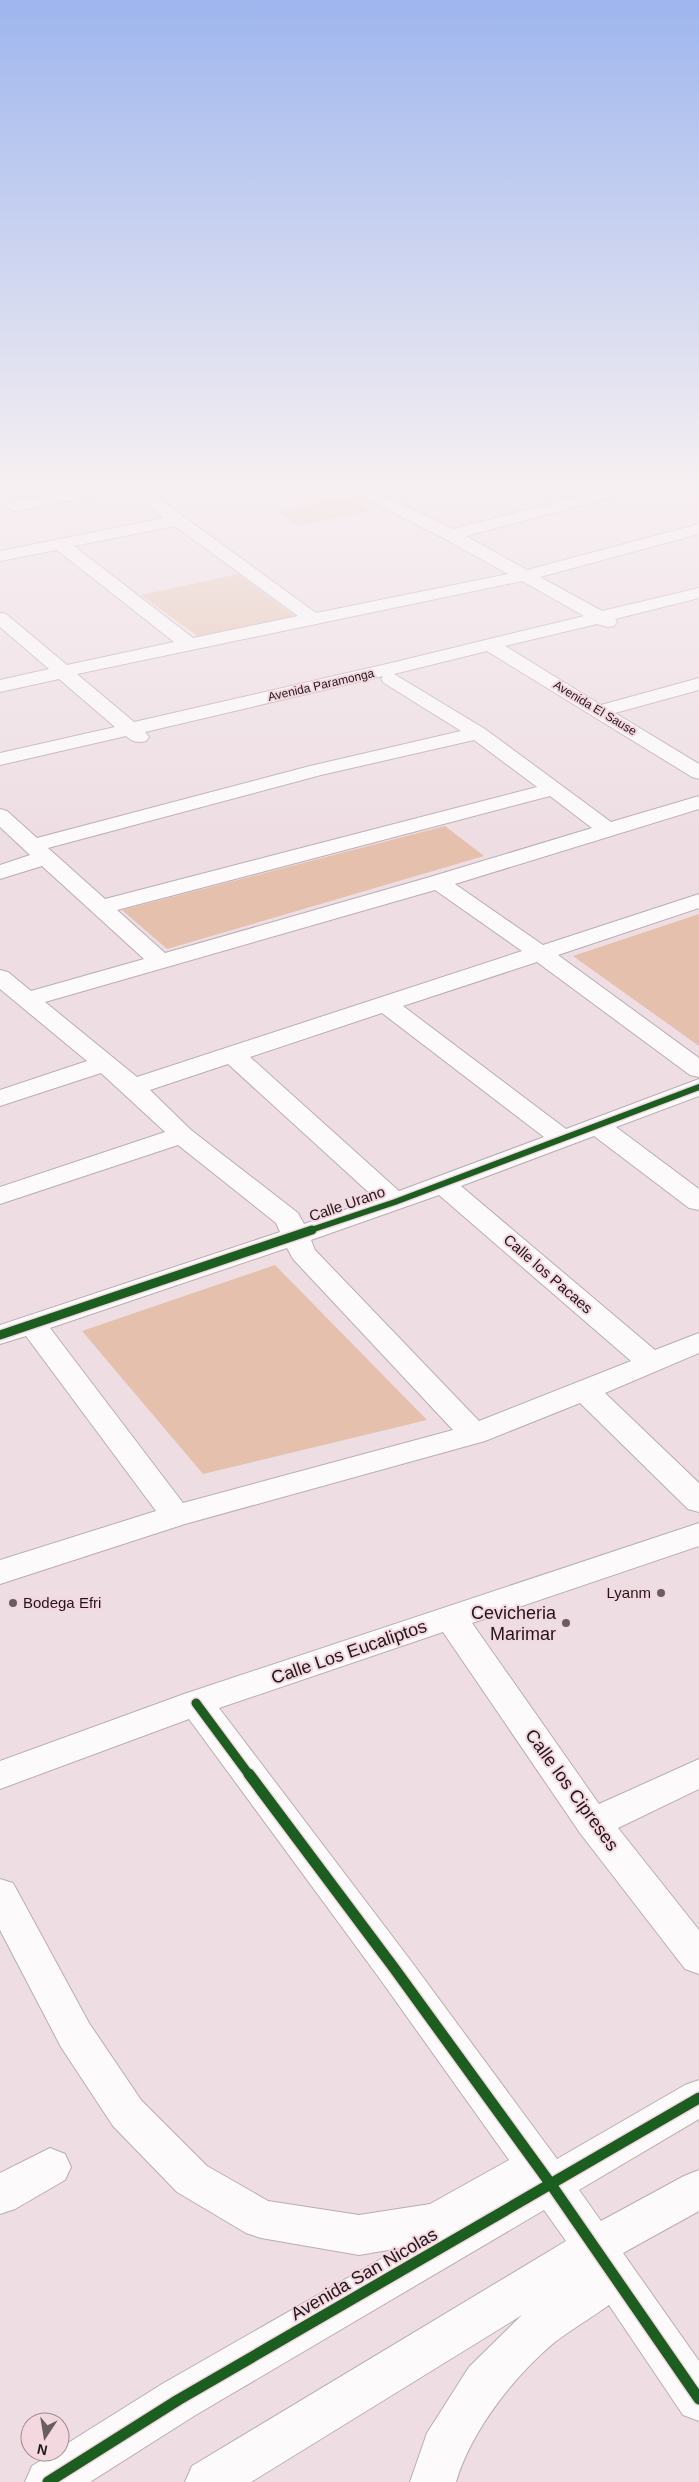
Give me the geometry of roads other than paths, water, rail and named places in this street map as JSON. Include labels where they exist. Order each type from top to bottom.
[{"type":"street","points":[[139,605],[189,644]]},
{"type":"street","points":[[294,605],[313,619]]},
{"type":"street","points":[[0,686],[61,671],[382,605]]},
{"type":"street","points":[[575,605],[606,622]]},
{"type":"street","name":"Avenida Paramonga","points":[[606,622],[661,605]]},
{"type":"street","name":"Avenida Paramonga","points":[[0,768],[134,734],[496,648],[690,605]]},
{"type":"street","points":[[0,618],[134,734]]},
{"type":"street","name":"Avenida Paramonga","points":[[0,759],[134,734],[391,679],[496,648]]},
{"type":"street","name":"Avenida El Sause","points":[[496,648],[699,773]]},
{"type":"street","points":[[391,679],[478,733],[610,830]]},
{"type":"street","points":[[600,711],[699,684]]},
{"type":"street","points":[[0,872],[38,852],[317,770],[478,733]]},
{"type":"street","points":[[102,907],[553,789]]},
{"type":"street","points":[[28,1000],[438,882],[699,802]]},
{"type":"street","points":[[0,815],[38,852],[102,907],[160,961]]},
{"type":"street","points":[[438,882],[540,953],[699,1070]]},
{"type":"street","points":[[133,1086],[386,1005],[699,901]]},
{"type":"street","points":[[0,977],[133,1086],[182,1135],[288,1219],[303,1253],[474,1434]]},
{"type":"street","points":[[386,1005],[563,1139]]},
{"type":"street","points":[[232,1054],[396,1202]]},
{"type":"street","points":[[0,1098],[106,1063]]},
{"type":"street","name":"Calle Urano","points":[[0,1335],[396,1202],[699,1088]]},
{"type":"street","points":[[598,1126],[699,1202]]},
{"type":"street","points":[[0,1196],[182,1135]]},
{"type":"street","name":"Calle los Pacaes","points":[[443,1184],[652,1363]]},
{"type":"street","points":[[32,1324],[176,1516]]},
{"type":"street","points":[[0,1572],[176,1516],[474,1434],[652,1363],[699,1342]]},
{"type":"street","points":[[584,1390],[699,1501]]},
{"type":"street","name":"Calle Los Eucaliptos","points":[[0,1775],[196,1703],[699,1534]]},
{"type":"street","name":"Calle los Cipreses","points":[[451,1618],[592,1823],[699,1958]]},
{"type":"street","points":[[196,1703],[394,1968],[543,2175],[699,2399]]},
{"type":"street","points":[[592,1823],[699,1773]]},
{"type":"street","points":[[0,1894],[74,2035],[127,2113],[192,2179],[261,2219],[359,2234],[438,2223],[543,2175]]},
{"type":"street","name":"Avenida San Nicolas","points":[[48,2482],[543,2175],[699,2098]]},
{"type":"street","points":[[0,2195],[50,2167]]},
{"type":"street","points":[[433,2482],[443,2449],[485,2382],[604,2262],[699,2189]]},
{"type":"street","points":[[208,2482],[604,2262]]},
{"type":"place","name":"Lyanm","points":[[661,1593]]},
{"type":"place","name":"Bodega Efri","points":[[13,1603]]},
{"type":"place","name":"Cevicheria Marimar","points":[[566,1623]]}]
